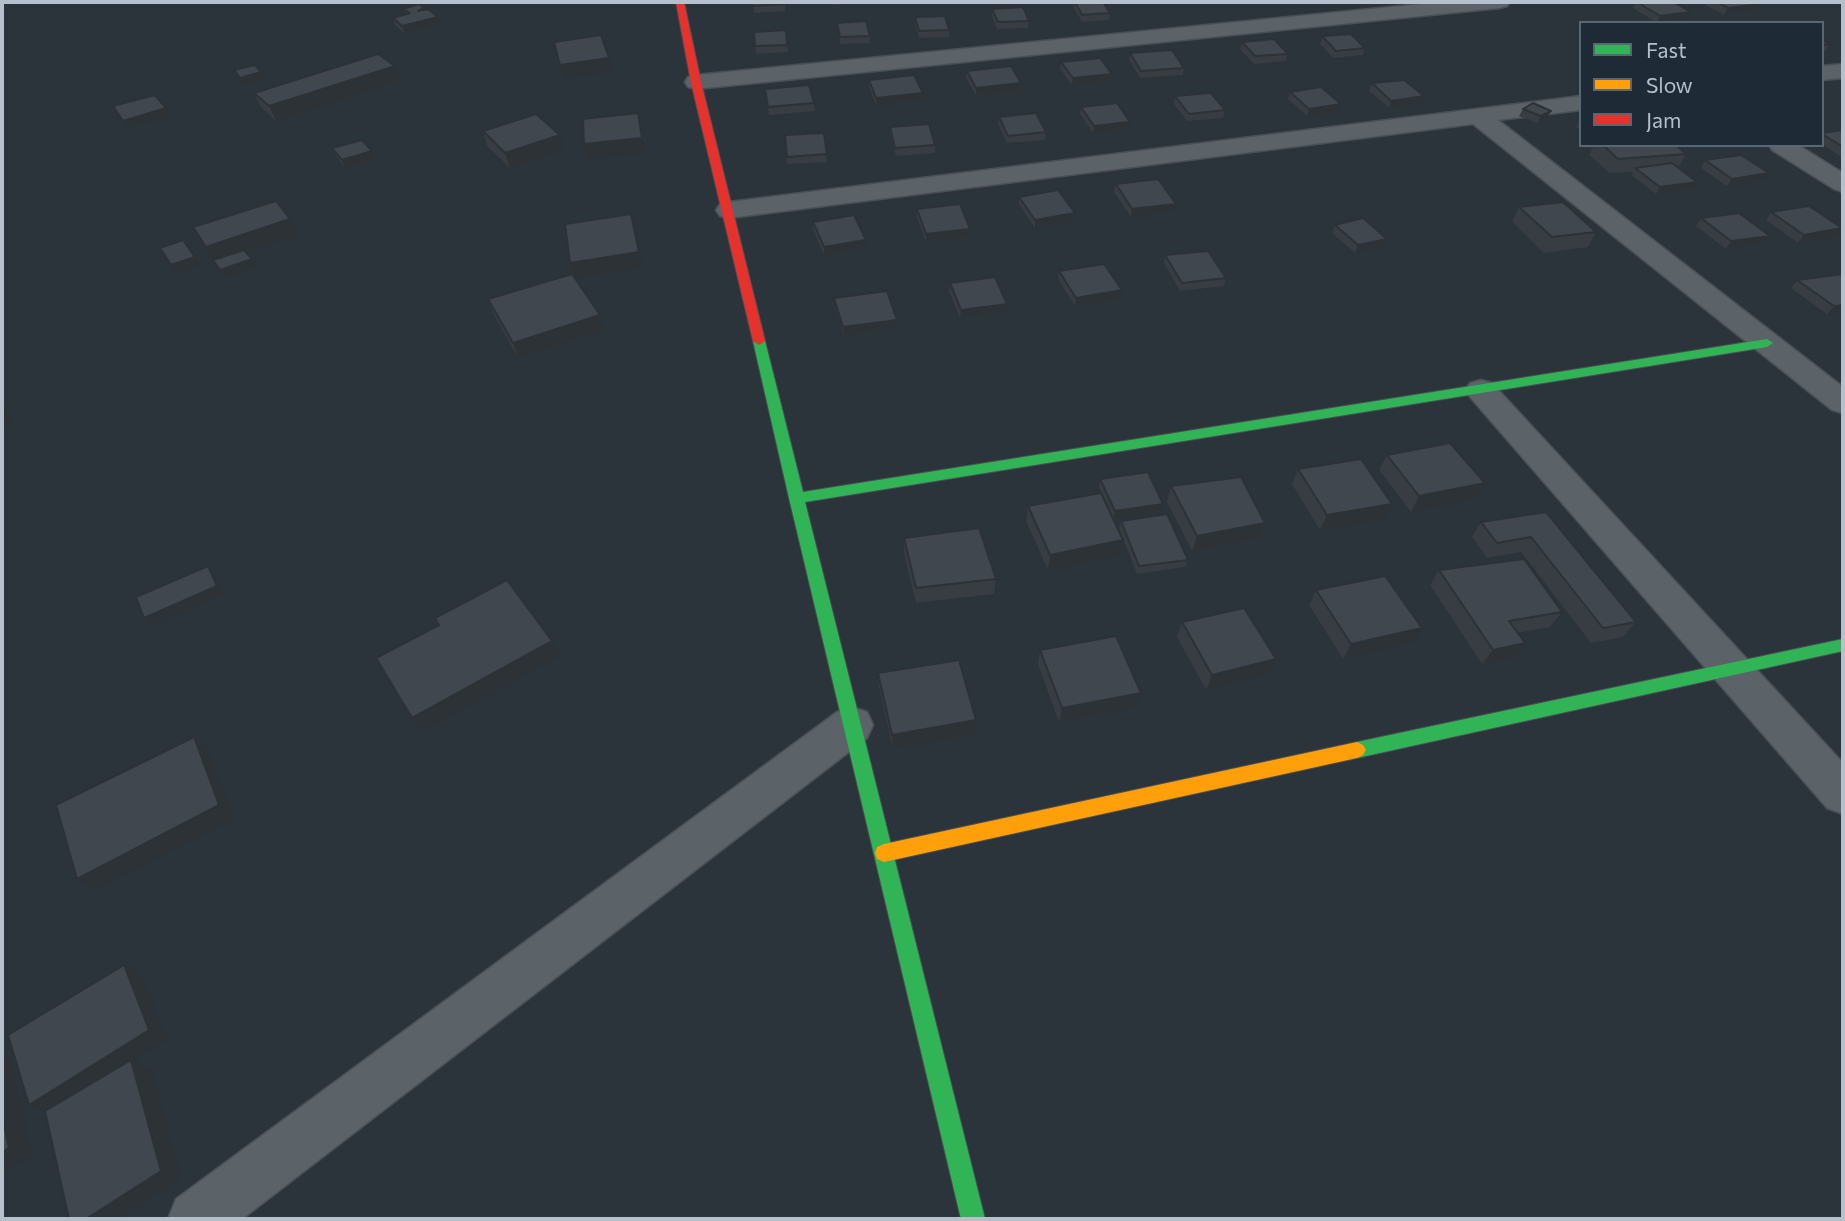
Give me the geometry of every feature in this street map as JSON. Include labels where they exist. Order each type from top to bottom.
[{"type":"street","points":[[680,2],[696,82],[729,210],[796,498],[973,1219]]},
{"type":"street","points":[[696,82],[1500,2]]},
{"type":"street","points":[[1824,73],[1843,71]]},
{"type":"street","points":[[729,210],[1579,103]]},
{"type":"street","points":[[1478,116],[1843,403]]},
{"type":"street","points":[[1785,147],[1843,184]]},
{"type":"street","points":[[796,498],[1767,343]]},
{"type":"street","points":[[1481,390],[1843,794]]},
{"type":"street","points":[[884,853],[1843,645]]},
{"type":"street","points":[[196,1219],[852,725]]},
{"type":"building","points":[[753,2],[785,2],[785,4],[753,6]]},
{"type":"building","points":[[1075,2],[1103,2],[1110,13],[1082,15]]},
{"type":"building","points":[[1637,2],[1673,2],[1691,12],[1660,16]]},
{"type":"building","points":[[1717,2],[1755,2],[1760,4],[1728,8]]},
{"type":"building","points":[[419,4],[424,8],[418,11],[428,9],[438,17],[402,26],[393,18],[410,13],[403,9]]},
{"type":"building","points":[[1023,7],[1029,21],[998,22],[992,9]]},
{"type":"building","points":[[945,16],[949,30],[919,31],[915,17]]},
{"type":"building","points":[[866,21],[870,36],[840,37],[837,23]]},
{"type":"building","points":[[786,30],[787,45],[755,46],[754,32]]},
{"type":"building","points":[[1351,34],[1365,48],[1336,51],[1322,36]]},
{"type":"building","points":[[601,35],[609,58],[560,65],[554,42]]},
{"type":"building","points":[[1274,39],[1288,54],[1255,56],[1242,42]]},
{"type":"building","points":[[1172,50],[1184,68],[1141,71],[1130,53]]},
{"type":"building","points":[[378,54],[395,66],[269,106],[254,93]]},
{"type":"building","points":[[1100,58],[1112,74],[1073,78],[1061,62]]},
{"type":"building","points":[[255,65],[261,72],[240,78],[234,70]]},
{"type":"building","points":[[1011,66],[1021,83],[976,88],[967,71]]},
{"type":"building","points":[[914,75],[923,93],[876,98],[869,80]]},
{"type":"building","points":[[1404,80],[1424,96],[1391,101],[1372,83]]},
{"type":"building","points":[[809,85],[814,103],[768,107],[765,89]]},
{"type":"building","points":[[1321,87],[1341,104],[1309,109],[1290,92]]},
{"type":"building","points":[[1211,93],[1225,110],[1189,114],[1175,96]]},
{"type":"building","points":[[155,95],[166,108],[123,121],[113,106]]},
{"type":"building","points":[[1117,103],[1130,122],[1094,126],[1081,107]]},
{"type":"building","points":[[1533,103],[1551,111],[1541,116],[1523,109]]},
{"type":"building","points":[[638,113],[642,138],[584,144],[583,119]]},
{"type":"building","points":[[1036,113],[1046,132],[1008,136],[999,117]]},
{"type":"building","points":[[536,114],[560,135],[505,153],[483,131]]},
{"type":"building","points":[[929,124],[935,145],[895,148],[890,127]]},
{"type":"building","points":[[1843,130],[1843,147],[1824,135],[1824,133]]},
{"type":"building","points":[[824,133],[827,154],[787,157],[785,135]]},
{"type":"building","points":[[362,140],[372,151],[342,160],[332,148]]},
{"type":"building","points":[[1605,147],[1678,147],[1686,154],[1618,159]]},
{"type":"building","points":[[1741,155],[1769,173],[1732,179],[1705,160]]},
{"type":"building","points":[[1672,163],[1697,182],[1660,187],[1635,168]]},
{"type":"building","points":[[1158,179],[1176,204],[1132,209],[1116,184]]},
{"type":"building","points":[[1058,190],[1075,213],[1035,220],[1019,197]]},
{"type":"building","points":[[276,201],[290,219],[206,247],[193,227]]},
{"type":"building","points":[[1563,202],[1596,232],[1552,237],[1519,207]]},
{"type":"building","points":[[960,204],[970,229],[926,234],[917,209]]},
{"type":"building","points":[[1809,206],[1842,228],[1804,235],[1771,212]]},
{"type":"building","points":[[1739,213],[1770,236],[1731,241],[1701,218]]},
{"type":"building","points":[[631,214],[639,252],[570,263],[565,224]]},
{"type":"building","points":[[854,215],[866,240],[824,247],[813,222]]},
{"type":"building","points":[[1363,218],[1387,239],[1358,245],[1335,225]]},
{"type":"building","points":[[183,240],[195,257],[171,265],[160,248]]},
{"type":"building","points":[[244,250],[252,259],[220,270],[213,260]]},
{"type":"building","points":[[1208,251],[1226,278],[1182,283],[1165,255]]},
{"type":"building","points":[[1104,264],[1122,290],[1076,298],[1059,271]]},
{"type":"building","points":[[572,274],[600,315],[513,343],[488,299]]},
{"type":"building","points":[[1843,274],[1843,305],[1834,306],[1797,280]]},
{"type":"building","points":[[995,277],[1007,304],[961,310],[950,283]]},
{"type":"building","points":[[887,291],[897,320],[843,327],[834,298]]},
{"type":"building","points":[[1450,443],[1485,483],[1419,496],[1387,455]]},
{"type":"building","points":[[1361,459],[1392,504],[1327,515],[1298,469]]},
{"type":"building","points":[[1148,472],[1163,504],[1115,511],[1100,479]]},
{"type":"building","points":[[1241,477],[1265,523],[1197,536],[1171,486]]},
{"type":"building","points":[[1101,493],[1123,540],[1050,555],[1028,506]]},
{"type":"building","points":[[1546,512],[1636,622],[1603,628],[1531,537],[1497,543],[1481,522]]},
{"type":"building","points":[[1167,514],[1188,560],[1139,566],[1121,521]]},
{"type":"building","points":[[979,528],[996,579],[916,588],[904,538]]},
{"type":"building","points":[[1524,559],[1562,612],[1509,621],[1525,643],[1493,650],[1439,570]]},
{"type":"building","points":[[208,566],[217,586],[144,618],[136,597]]},
{"type":"building","points":[[1385,576],[1422,628],[1351,644],[1316,590]]},
{"type":"building","points":[[507,580],[552,641],[412,718],[376,658],[439,625],[435,618]]},
{"type":"building","points":[[1244,608],[1276,659],[1212,675],[1182,622]]},
{"type":"building","points":[[1116,636],[1141,693],[1062,708],[1040,650]]},
{"type":"building","points":[[959,660],[976,720],[892,735],[878,673]]},
{"type":"building","points":[[194,737],[219,805],[77,879],[56,805]]},
{"type":"building","points":[[124,965],[149,1030],[29,1105],[8,1035]]},
{"type":"building","points":[[131,1060],[161,1171],[86,1219],[69,1219],[45,1111]]},
{"type":"building","points":[[2,1115],[9,1148],[2,1152]]},
{"type":"traffic: fast","points":[[759,341],[973,1219]]},
{"type":"traffic: fast","points":[[796,498],[1767,343]]},
{"type":"traffic: fast","points":[[1357,750],[1843,645]]},
{"type":"traffic: slow","points":[[884,853],[1357,750]]},
{"type":"traffic: jam","points":[[680,2],[696,82],[759,341]]}]
